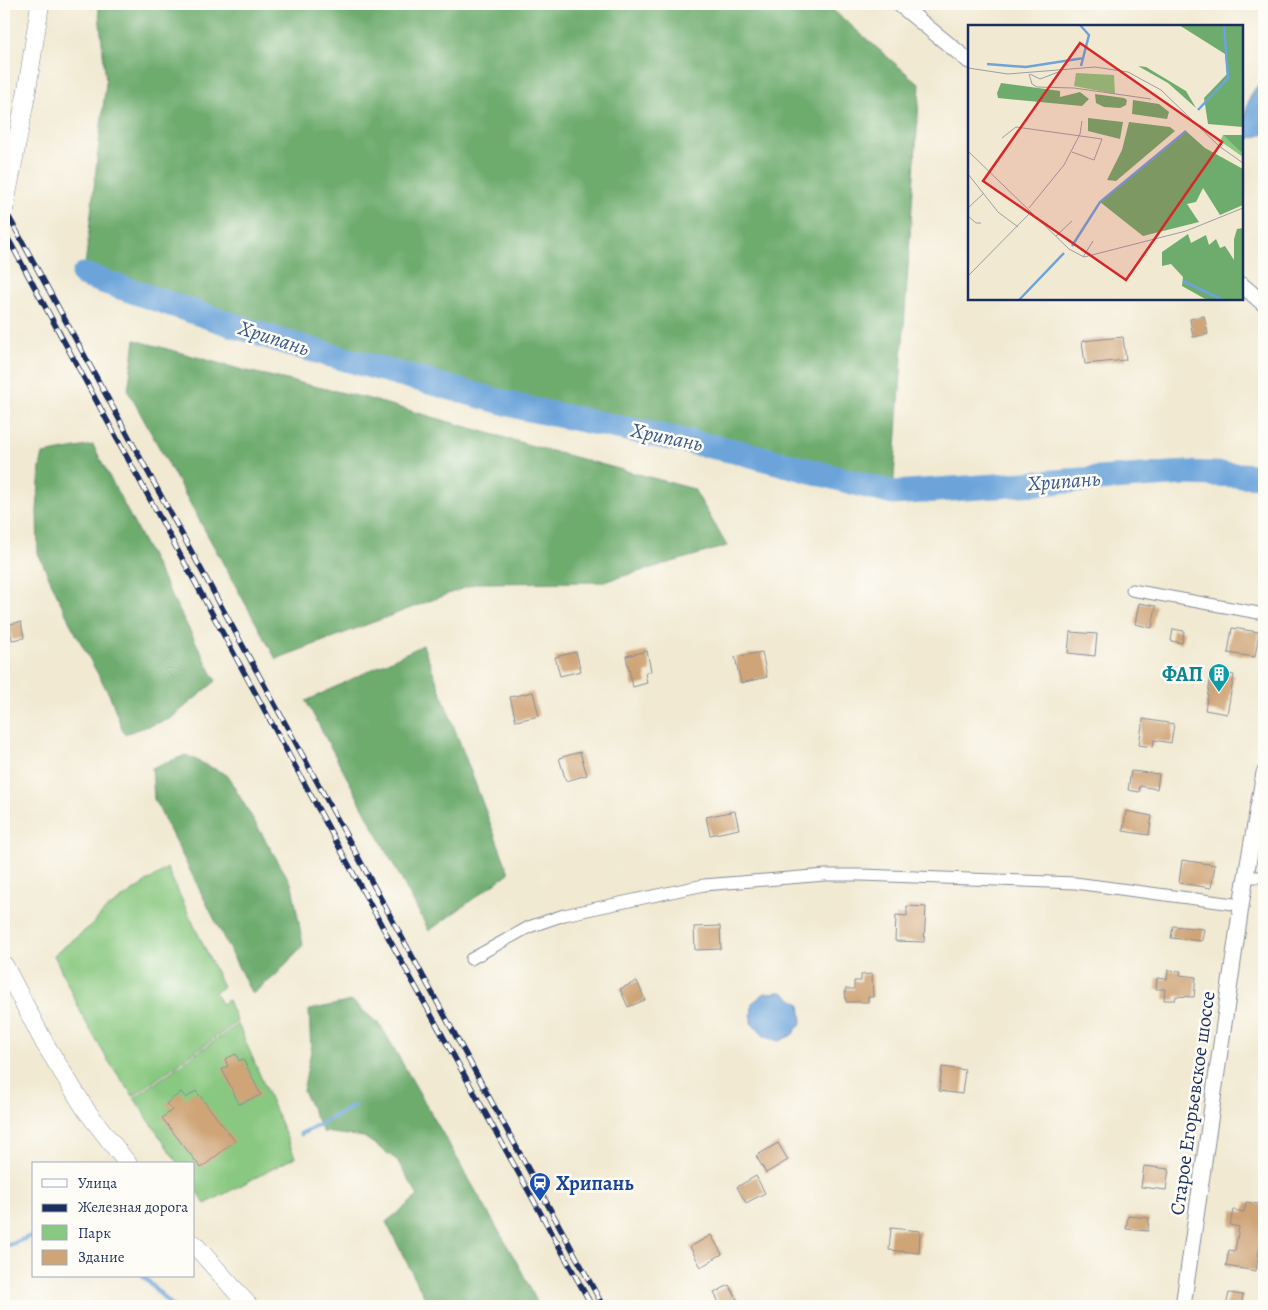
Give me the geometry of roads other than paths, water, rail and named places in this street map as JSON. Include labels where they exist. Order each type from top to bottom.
[{"type":"main road","points":[[4,210],[27,90],[40,4]]},
{"type":"main road","points":[[900,4],[968,60]]},
{"type":"main road","points":[[1243,286],[1264,304]]},
{"type":"main road","name":"Старое Егорьевское шоссе","points":[[1183,1306],[1246,877],[1264,773]]},
{"type":"main road","points":[[4,966],[45,1044],[86,1110],[126,1162]]},
{"type":"main road","points":[[195,1245],[250,1306]]},
{"type":"street","points":[[1132,590],[1264,614]]},
{"type":"street","points":[[471,959],[529,927],[564,915],[704,885],[816,876],[861,875],[1075,883],[1242,905]]},
{"type":"street","points":[[1246,877],[1264,877]]},
{"type":"water","points":[[1264,81],[1264,134],[1248,139],[1243,133],[1248,104],[1258,85]]},
{"type":"water","points":[[782,992],[800,1004],[802,1022],[792,1035],[779,1041],[765,1037],[751,1023],[752,1003],[765,993]]},
{"type":"waterway","name":"Хрипань","points":[[84,275],[284,342],[524,408],[739,452],[893,493],[1185,473],[1264,476]]},
{"type":"waterway","points":[[301,1134],[354,1106]]},
{"type":"waterway","points":[[4,1247],[32,1236]]},
{"type":"waterway","points":[[145,1278],[172,1306]]},
{"type":"railway","points":[[4,208],[603,1306]]},
{"type":"railway","points":[[4,231],[382,926],[592,1306]]},
{"type":"place","name":"ФАП","points":[[1219,693]]},
{"type":"place","name":"Хрипань","points":[[540,1202]]}]
